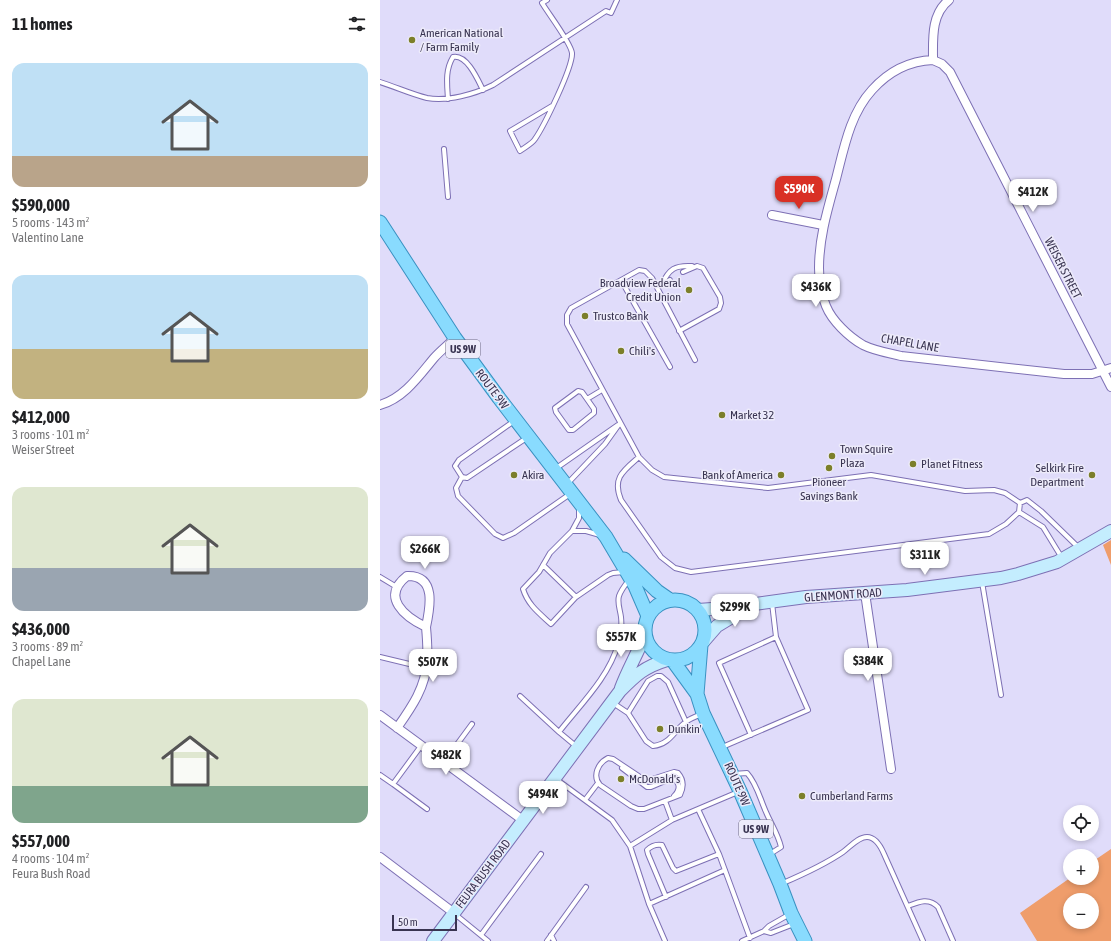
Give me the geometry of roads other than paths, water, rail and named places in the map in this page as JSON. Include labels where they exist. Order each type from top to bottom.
[{"type":"main road","name":"ROUTE 9W","points":[[380,222],[455,338],[528,437],[606,536],[642,599],[648,616]]},
{"type":"main road","name":"GLENMONT ROAD","points":[[698,610],[726,608],[806,597],[907,590],[982,581],[1018,574],[1062,559],[1111,531]]},
{"type":"main road","name":"ROUTE 9W","points":[[614,550],[646,581],[670,600]]},
{"type":"main road","points":[[670,600],[680,600],[690,604],[698,610],[705,625],[705,633],[702,643],[696,652],[682,660],[670,660],[658,656],[652,650],[647,642],[645,625],[648,616],[654,608],[661,603],[670,600]]},
{"type":"main road","name":"GLENMONT ROAD","points":[[702,643],[717,626],[734,614],[756,604]]},
{"type":"main road","name":"FEURA BUSH ROAD","points":[[620,691],[627,671],[640,649],[645,634]]},
{"type":"main road","name":"ROUTE 9W","points":[[696,694],[702,643]]},
{"type":"main road","name":"ROUTE 9W","points":[[670,660],[696,694],[703,714],[740,791],[805,941]]},
{"type":"main road","name":"FEURA BUSH ROAD","points":[[433,941],[620,691],[639,672],[655,663],[670,660]]},
{"type":"street","points":[[933,60],[933,34],[936,19],[939,10],[949,0]]},
{"type":"street","name":"CHAPEL LANE","points":[[933,60],[919,60],[905,65],[889,75],[872,90],[856,115],[847,137],[823,225],[819,268],[820,286],[826,307],[835,321],[846,332],[863,345],[881,352],[909,357],[1064,374],[1092,374],[1107,370]]},
{"type":"street","name":"WEISER STREET","points":[[933,60],[942,64],[950,72],[1062,294],[1107,370],[1111,387]]},
{"type":"street","points":[[772,216],[823,225]]},
{"type":"street","points":[[380,405],[399,395],[415,381],[435,357],[455,338]]},
{"type":"street","points":[[397,728],[413,705],[420,690],[426,668],[426,627],[430,594],[427,586],[422,580],[407,576],[395,586],[392,593],[395,605],[410,619],[426,627]]},
{"type":"street","points":[[866,593],[891,769]]},
{"type":"street","points":[[380,715],[524,821]]},
{"type":"street","points":[[380,857],[454,913]]},
{"type":"lane","points":[[547,0],[542,3],[572,51],[571,64],[552,106],[534,141],[520,151],[510,131],[552,106]]},
{"type":"lane","points":[[380,82],[428,98],[448,99],[483,90],[606,11],[611,13],[617,0]]},
{"type":"lane","points":[[448,99],[447,71],[449,63],[453,57],[457,56],[462,58],[476,73],[483,90]]},
{"type":"lane","points":[[444,149],[448,197]]},
{"type":"lane","points":[[683,272],[697,266]]},
{"type":"lane","points":[[662,284],[667,273],[678,267],[697,266],[703,268],[720,297],[721,303],[719,309],[679,331]]},
{"type":"lane","points":[[695,360],[652,278],[645,271],[639,270],[620,280],[571,308],[567,315],[567,324],[639,457],[652,470],[664,477],[768,488],[871,475],[965,490],[994,490],[1005,493],[1020,503]]},
{"type":"lane","points":[[620,280],[670,367]]},
{"type":"lane","points":[[657,287],[670,280]]},
{"type":"lane","points":[[587,399],[602,390]]},
{"type":"lane","points":[[578,391],[582,392],[587,399],[594,410],[594,413],[573,430],[569,430],[556,412],[555,408],[578,391]]},
{"type":"lane","points":[[462,477],[455,466],[458,460],[516,420]]},
{"type":"lane","points":[[554,470],[620,423]]},
{"type":"lane","points":[[462,477],[456,488],[458,496],[495,534],[503,538],[514,533],[569,489],[578,471],[605,444],[620,423]]},
{"type":"lane","points":[[462,477],[467,478],[528,437]]},
{"type":"lane","points":[[639,457],[625,470],[618,481],[617,490],[621,500],[661,557],[675,568],[691,572],[989,534],[1006,524],[1019,512],[1020,503]]},
{"type":"lane","points":[[1020,503],[1027,500],[1041,511],[1080,549]]},
{"type":"lane","points":[[559,732],[598,683],[613,658],[619,642],[621,627],[621,615],[618,606],[619,597],[628,575],[618,572],[608,575],[592,585],[576,598],[551,624],[537,612],[526,598],[523,589],[539,572],[550,553],[572,531],[579,518],[580,503]]},
{"type":"lane","points":[[1019,512],[1043,527],[1062,559]]},
{"type":"lane","points":[[572,531],[586,531],[606,536]]},
{"type":"lane","points":[[543,565],[576,598]]},
{"type":"lane","points":[[380,577],[395,586]]},
{"type":"lane","points":[[982,581],[1001,695]]},
{"type":"lane","points":[[720,748],[808,710],[776,637],[772,602]]},
{"type":"lane","points":[[751,735],[719,663],[776,637]]},
{"type":"lane","points":[[380,657],[426,668]]},
{"type":"lane","points":[[628,713],[648,681],[657,676],[661,676],[668,682],[686,722]]},
{"type":"lane","points":[[520,696],[578,748]]},
{"type":"lane","points":[[612,703],[628,713],[646,741],[653,746],[672,738],[686,722],[703,714]]},
{"type":"lane","points":[[444,762],[472,724]]},
{"type":"lane","points":[[393,784],[421,746]]},
{"type":"lane","points":[[608,758],[613,759],[646,781],[657,779],[674,772],[678,773],[683,782],[683,789],[680,795],[644,809],[638,809],[631,806],[598,783],[596,774],[600,763],[604,760],[608,758]]},
{"type":"lane","points":[[604,760],[612,761],[647,787],[651,787],[672,778],[676,780],[680,787],[679,792],[673,798]]},
{"type":"lane","points":[[732,774],[739,772],[747,773],[753,779],[766,812],[779,838],[781,847],[768,856]]},
{"type":"lane","points":[[380,775],[427,809]]},
{"type":"lane","points":[[555,779],[612,820],[630,846],[649,904],[665,941]]},
{"type":"lane","points":[[585,800],[598,783]]},
{"type":"lane","points":[[630,846],[672,820],[740,791]]},
{"type":"lane","points":[[665,801],[672,820]]},
{"type":"lane","points":[[698,809],[719,854],[750,938]]},
{"type":"lane","points":[[780,884],[820,867],[858,841],[867,837],[880,845],[923,941]]},
{"type":"lane","points":[[666,897],[648,854],[647,850],[650,847],[662,845],[676,871],[719,854]]},
{"type":"lane","points":[[481,935],[541,854]]},
{"type":"lane","points":[[649,904],[725,870]]},
{"type":"lane","points":[[547,941],[586,887]]},
{"type":"lane","points":[[908,906],[919,902],[934,903],[938,907],[953,941]]},
{"type":"lane","points":[[454,913],[488,941]]},
{"type":"lane","points":[[764,931],[771,934],[794,918]]},
{"type":"lane","points":[[742,941],[764,931],[769,926],[794,918]]},
{"type":"lane","points":[[551,935],[554,941]]},
{"type":"place","name":"American National / Farm Family","points":[[412,40]]},
{"type":"place","name":"Broadview Federal Credit Union","points":[[689,290]]},
{"type":"place","name":"Trustco Bank","points":[[585,316]]},
{"type":"place","name":"Chili's","points":[[621,351]]},
{"type":"place","name":"Market 32","points":[[722,415]]},
{"type":"place","name":"Town Squire Plaza","points":[[832,456]]},
{"type":"place","name":"Planet Fitness","points":[[913,464]]},
{"type":"place","name":"Pioneer Savings Bank","points":[[829,468]]},
{"type":"place","name":"Akira","points":[[514,475]]},
{"type":"place","name":"Bank of America","points":[[781,475]]},
{"type":"place","name":"Selkirk Fire Department","points":[[1092,475]]},
{"type":"place","name":"Dunkin'","points":[[660,729]]},
{"type":"place","name":"McDonald's","points":[[621,779]]},
{"type":"place","name":"Cumberland Farms","points":[[802,796]]}]
